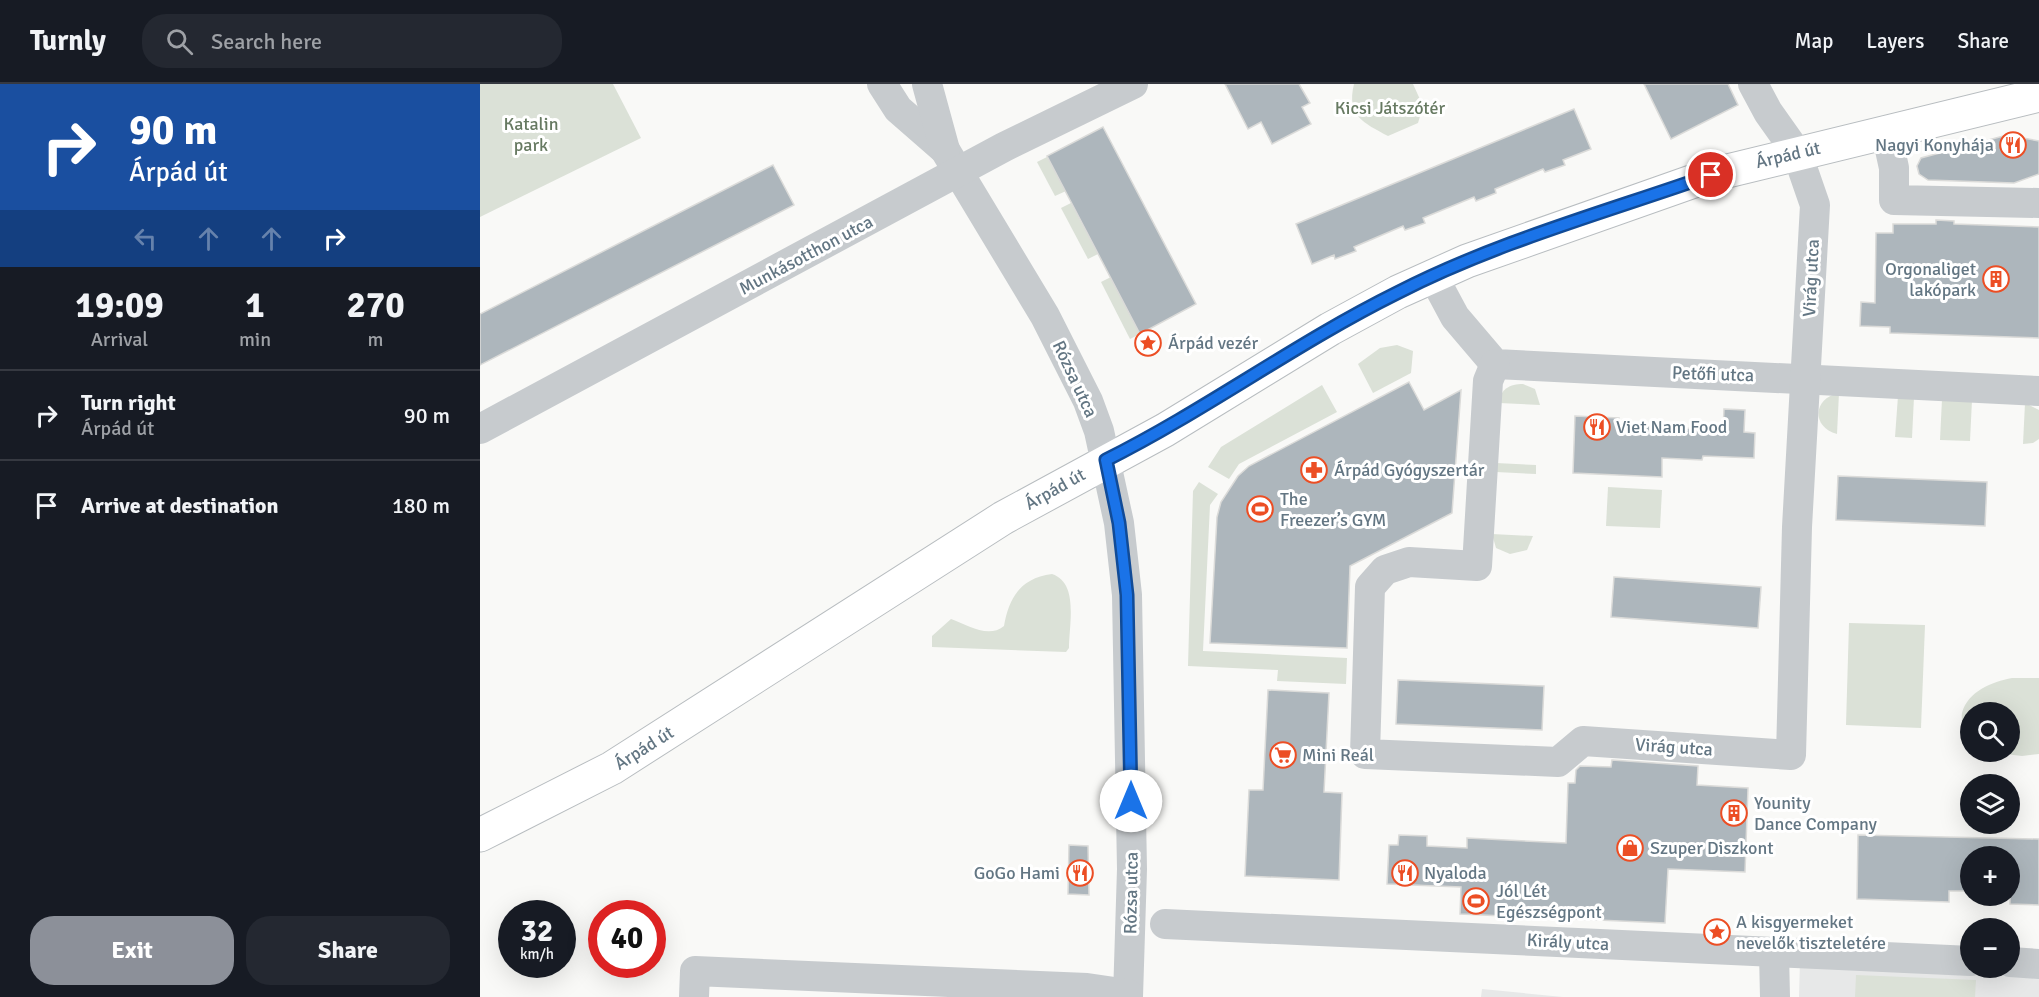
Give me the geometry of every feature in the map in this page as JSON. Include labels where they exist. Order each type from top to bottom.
[{"type":"main road","name":"Árpád út","points":[[480,835],[612,768],[1003,518],[1106,460],[1165,430],[1330,328],[1433,276],[1536,236],[1711,175],[2039,95]]},
{"type":"street","name":"Rózsa utca","points":[[882,84],[898,109],[952,161]]},
{"type":"street","name":"Rózsa utca","points":[[695,984],[1050,992],[1096,988],[1128,996],[1131,914],[1130,662],[1127,595],[1119,523],[1106,460],[1089,401],[1066,356],[1021,274],[952,161],[927,84]]},
{"type":"street","name":"Munkásotthon utca","points":[[480,429],[952,161],[1011,144],[1133,84]]},
{"type":"street","name":"Virág utca","points":[[1495,364],[1488,381],[1477,566],[1409,562],[1385,570],[1370,587],[1365,754],[1558,762],[1583,741],[1791,755],[1797,527],[1815,205],[1797,153],[1768,112],[1753,84]]},
{"type":"street","points":[[1886,131],[1894,168],[1894,200],[2039,203]]},
{"type":"street","points":[[1433,276],[1455,317],[1495,364]]},
{"type":"street","name":"Petőfi utca","points":[[1495,364],[2039,391]]},
{"type":"street","name":"Király utca","points":[[1165,924],[1960,960]]},
{"type":"street","points":[[1774,952],[1775,997]]},
{"type":"street","points":[[2020,963],[2039,964]]},
{"type":"shaded area","points":[[1800,961],[1960,968],[1960,978],[2020,978],[2020,970],[2039,971],[2039,997],[1799,997]]},
{"type":"shaded area","points":[[1482,989],[1563,997],[1481,997]]},
{"type":"green space","name":"Katalin park","points":[[480,84],[613,84],[641,138],[480,217]]},
{"type":"green space","name":"Kicsi Játszótér","points":[[1354,84],[1413,84],[1423,106],[1418,123],[1388,136],[1371,127],[1355,111],[1352,95]]},
{"type":"green space","points":[[1047,157],[1066,191],[1055,196],[1037,162]]},
{"type":"green space","points":[[1071,203],[1098,254],[1088,259],[1061,208]]},
{"type":"green space","points":[[1111,277],[1140,334],[1130,339],[1101,282]]},
{"type":"green space","points":[[1397,345],[1413,351],[1411,373],[1373,393],[1358,364],[1380,348]]},
{"type":"green space","points":[[1523,384],[1535,389],[1540,405],[1499,403],[1501,394],[1506,388]]},
{"type":"green space","points":[[1322,385],[1337,412],[1239,464],[1229,479],[1208,467],[1221,447]]},
{"type":"green space","points":[[1839,393],[1837,434],[1823,425],[1818,413],[1824,401]]},
{"type":"green space","points":[[1898,396],[1914,397],[1912,438],[1895,437]]},
{"type":"green space","points":[[1942,399],[1972,400],[1970,441],[1940,440]]},
{"type":"green space","points":[[2025,403],[2039,410],[2039,439],[2033,443],[2023,444]]},
{"type":"green space","points":[[1496,463],[1536,465],[1536,474],[1496,472]]},
{"type":"green space","points":[[1199,482],[1218,494],[1210,505],[1203,651],[1347,658],[1346,684],[1277,681],[1278,670],[1188,666],[1193,491]]},
{"type":"green space","points":[[1608,487],[1662,490],[1660,528],[1606,526]]},
{"type":"green space","points":[[1492,534],[1533,536],[1527,550],[1510,554],[1496,548]]},
{"type":"green space","points":[[1052,574],[1066,586],[1071,605],[1069,648],[1066,652],[932,647],[932,636],[951,619],[985,631],[998,630],[1004,626],[1009,606],[1018,591],[1032,580]]},
{"type":"green space","points":[[1849,623],[1925,625],[1921,728],[1846,725]]},
{"type":"green space","points":[[2012,678],[2039,678],[2039,754],[2020,756],[2020,702],[1968,702],[1975,693],[1997,682]]},
{"type":"green space","points":[[1856,975],[1976,980],[1975,997],[1855,997]]},
{"type":"building","points":[[1225,84],[1299,84],[1310,103],[1302,107],[1311,124],[1272,144],[1261,122],[1248,129]]},
{"type":"building","points":[[1644,84],[1728,84],[1738,105],[1671,139]]},
{"type":"building","points":[[1574,109],[1591,149],[1563,160],[1565,165],[1545,172],[1543,169],[1495,189],[1496,193],[1476,201],[1474,197],[1423,218],[1425,223],[1405,230],[1403,226],[1354,247],[1356,251],[1335,259],[1334,255],[1312,264],[1296,224]]},
{"type":"building","points":[[1103,127],[1196,304],[1140,334],[1047,156]]},
{"type":"building","points":[[2007,135],[2039,141],[2039,174],[2014,183],[1928,180],[1919,174],[1917,166],[1921,158]]},
{"type":"building","points":[[773,165],[794,205],[480,365],[480,314]]},
{"type":"building","points":[[1936,220],[1954,221],[1954,224],[2039,227],[2039,338],[1890,333],[1890,327],[1860,326],[1861,302],[1875,303],[1876,233],[1893,233],[1893,224],[1936,224]]},
{"type":"building","points":[[1409,382],[1424,410],[1461,390],[1452,513],[1350,566],[1347,648],[1210,643],[1217,517],[1221,502],[1238,476],[1249,466]]},
{"type":"building","points":[[1724,409],[1745,410],[1744,432],[1755,433],[1754,458],[1703,456],[1702,460],[1662,458],[1662,477],[1573,473],[1575,416],[1619,418],[1619,423],[1723,431]]},
{"type":"building","points":[[1838,476],[1987,482],[1985,526],[1836,520]]},
{"type":"building","points":[[1614,577],[1761,587],[1758,628],[1611,617]]},
{"type":"building","points":[[1398,680],[1544,686],[1542,730],[1396,724]]},
{"type":"building","points":[[1268,690],[1329,693],[1324,792],[1342,793],[1339,880],[1245,876],[1249,790],[1263,790]]},
{"type":"building","points":[[1612,760],[1698,766],[1697,785],[1748,788],[1745,872],[1668,869],[1665,923],[1460,914],[1461,887],[1387,884],[1389,845],[1398,845],[1399,835],[1427,836],[1427,846],[1467,848],[1467,838],[1566,843],[1568,783],[1575,783],[1576,770],[1580,766],[1611,767]]},
{"type":"building","points":[[1858,835],[2039,839],[2039,905],[2020,904],[2020,846],[1960,846],[1960,891],[1949,891],[1949,902],[1857,899]]},
{"type":"building","points":[[1069,845],[1088,846],[1089,895],[1068,894]]},
{"type":"place","name":"Nagyi Konyhája","points":[[2013,145]]},
{"type":"place","name":"Orgonaliget lakópark","points":[[1996,279]]},
{"type":"place","name":"Árpád vezér","points":[[1148,343]]},
{"type":"place","name":"Viet Nam Food","points":[[1597,427]]},
{"type":"place","name":"Árpád Gyógyszertár","points":[[1314,470]]},
{"type":"place","name":"The Freezer’s GYM","points":[[1260,509]]},
{"type":"place","name":"Mini Reál","points":[[1283,755]]},
{"type":"place","name":"Younity Dance Company","points":[[1734,813]]},
{"type":"place","name":"Szuper Diszkont","points":[[1630,848]]},
{"type":"place","name":"GoGo Hami","points":[[1080,873]]},
{"type":"place","name":"Nyaloda","points":[[1405,873]]},
{"type":"place","name":"Jól Lét Egészségpont","points":[[1476,901]]},
{"type":"place","name":"A kisgyermeket nevelők tiszteletére","points":[[1717,932]]},
{"type":"route","points":[[1131,801],[1127,595],[1119,523],[1106,460],[1165,430],[1330,328],[1398,292],[1467,261],[1711,175]]}]
